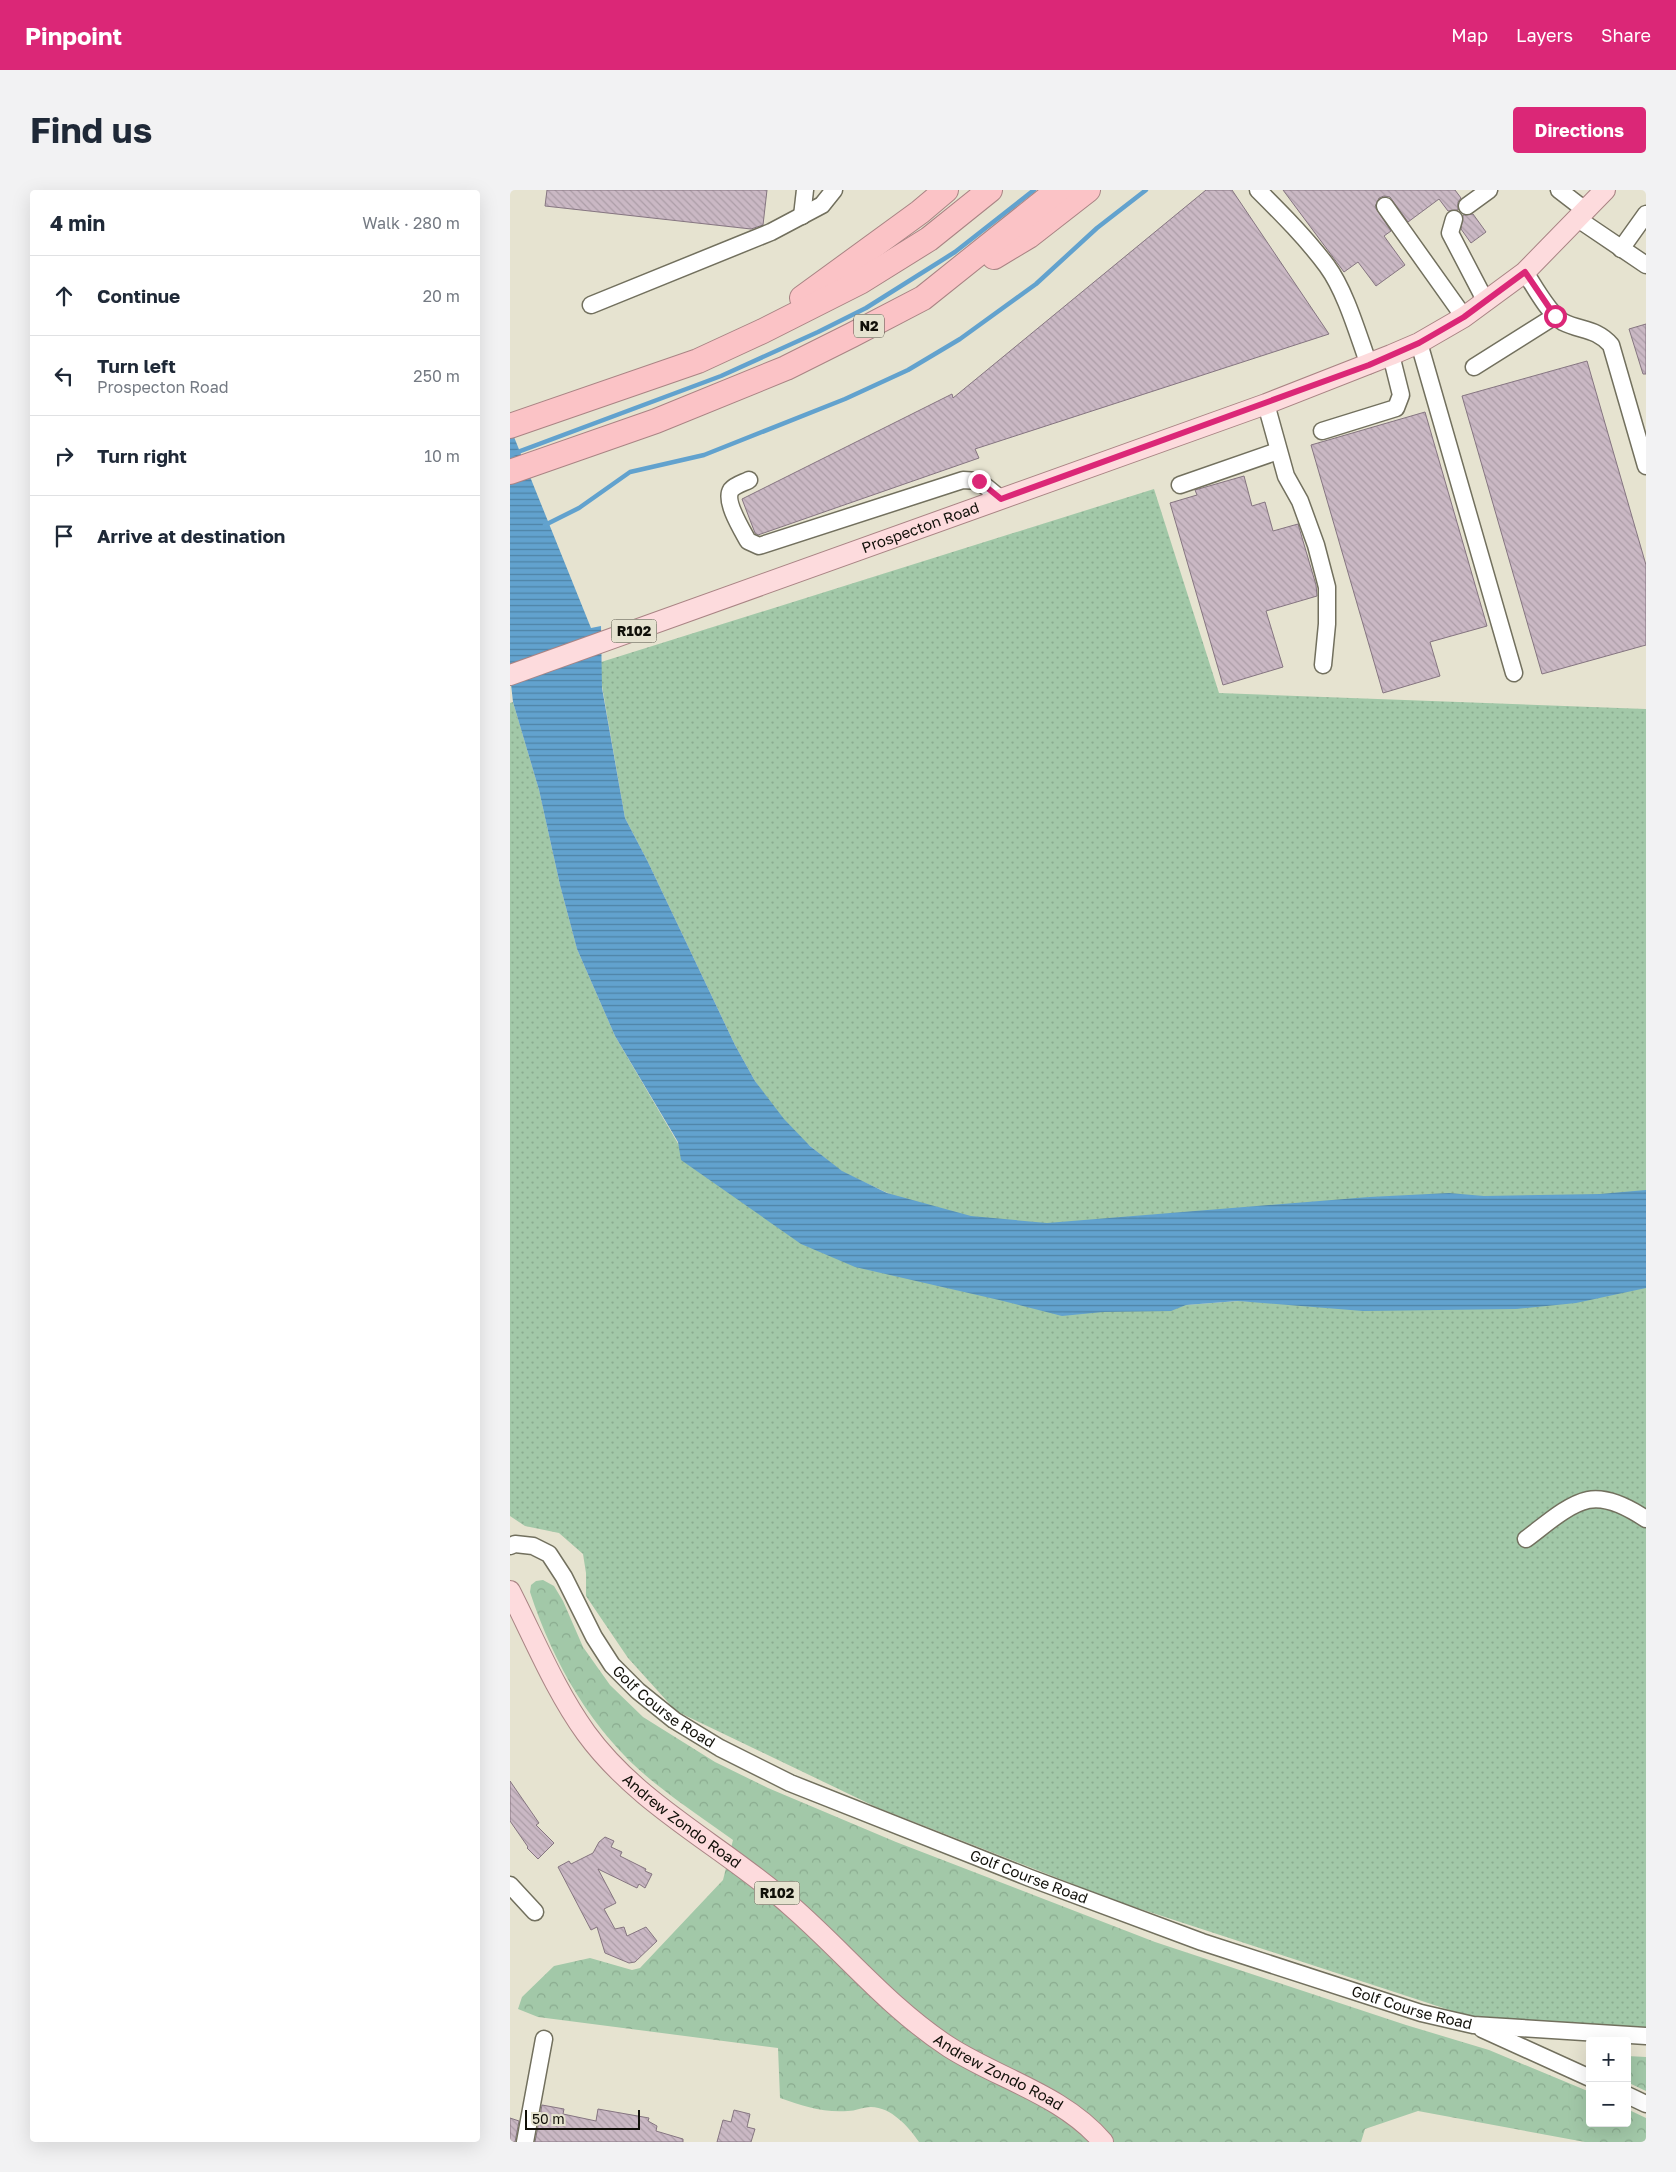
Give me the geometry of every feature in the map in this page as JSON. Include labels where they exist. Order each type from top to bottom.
[{"type":"highway","points":[[763,332],[772,319],[862,256],[946,190]]},
{"type":"highway","points":[[510,426],[698,361],[763,332],[860,282],[906,254],[929,239],[990,190]]},
{"type":"highway","name":"N2","points":[[510,472],[656,421],[786,368],[923,298],[1058,190]]},
{"type":"highway","points":[[923,298],[1029,236],[1088,190]]},
{"type":"main road","name":"Prospecton Road","points":[[510,675],[1266,404],[1369,365],[1419,343],[1464,317],[1525,272],[1605,190]]},
{"type":"main road","name":"Andrew Zondo Road","points":[[510,1590],[570,1708],[587,1734],[609,1760],[644,1794],[768,1885],[897,2008],[949,2047],[1062,2107],[1086,2124],[1102,2142]]},
{"type":"street","points":[[802,216],[805,190]]},
{"type":"street","points":[[591,305],[771,232],[822,204],[834,190]]},
{"type":"street","points":[[1258,190],[1303,237],[1328,268],[1350,313],[1369,365]]},
{"type":"street","points":[[1559,190],[1582,215],[1620,248],[1646,265]]},
{"type":"street","points":[[1467,206],[1482,192]]},
{"type":"street","points":[[1385,206],[1464,317]]},
{"type":"street","points":[[1620,248],[1646,214]]},
{"type":"street","points":[[1454,218],[1450,233],[1486,302]]},
{"type":"street","points":[[1525,272],[1555,316],[1563,322],[1594,331],[1604,337],[1611,345],[1646,466]]},
{"type":"street","points":[[1474,367],[1555,316]]},
{"type":"street","points":[[1419,343],[1514,672]]},
{"type":"street","points":[[1322,431],[1396,408],[1402,395],[1391,355]]},
{"type":"street","points":[[1266,404],[1286,476],[1300,502],[1316,545],[1327,587],[1328,624],[1323,665]]},
{"type":"street","points":[[1180,485],[1278,451]]},
{"type":"street","points":[[748,480],[732,490],[729,495],[730,504],[748,541],[759,546],[963,480],[979,481],[1001,499]]},
{"type":"street","points":[[1526,1539],[1568,1510],[1589,1500],[1607,1501],[1646,1519]]},
{"type":"street","name":"Golf Course Road","points":[[510,1546],[515,1544],[534,1546],[549,1554],[607,1658],[638,1691],[674,1720],[720,1748],[790,1783],[1030,1878],[1202,1942],[1421,2013],[1473,2025],[1646,2036]]},
{"type":"street","points":[[510,1885],[535,1912]]},
{"type":"street","points":[[1473,2025],[1586,2076]]},
{"type":"street","points":[[525,2142],[544,2039]]},
{"type":"street","points":[[1631,2097],[1646,2104]]},
{"type":"green space","points":[[1154,489],[1219,693],[1646,709],[1646,1199],[1217,1222],[998,1226],[918,1207],[842,1172],[787,1127],[755,1081],[735,1045],[648,862],[625,818],[598,663]]},
{"type":"green space","points":[[513,702],[539,790],[560,885],[577,949],[615,1036],[683,1152],[1146,1308],[1239,1301],[1323,1305],[1646,1282],[1646,2027],[1480,2020],[1116,1901],[876,1807],[676,1711],[628,1658],[586,1596],[586,1573],[583,1554],[559,1533],[525,1526],[510,1516],[510,703]]},
{"type":"green space","points":[[543,1580],[554,1586],[563,1601],[583,1647],[610,1685],[643,1717],[715,1762],[768,1788],[896,1842],[1155,1942],[1406,2025],[1489,2050],[1586,2090],[1586,2127],[1631,2127],[1631,2111],[1646,2118],[1646,2142],[1585,2142],[1418,2111],[1365,2129],[1361,2142],[919,2142],[899,2119],[886,2110],[868,2107],[851,2111],[830,2111],[780,2098],[778,2048],[538,2017],[518,2009],[522,1997],[554,1966],[590,1958],[632,1970],[640,1968],[723,1880],[733,1840],[656,1784],[634,1765],[596,1722],[564,1673],[551,1646],[530,1592],[531,1585],[536,1581]]},
{"type":"green space","points":[[1631,2056],[1646,2057],[1646,2091],[1631,2084]]},
{"type":"water","points":[[510,427],[591,628],[601,626],[602,688],[625,818],[648,862],[735,1045],[755,1081],[784,1119],[810,1146],[842,1171],[887,1193],[971,1216],[1047,1223],[1369,1197],[1449,1193],[1484,1196],[1600,1194],[1646,1190],[1646,1288],[1576,1303],[1516,1309],[1363,1311],[1238,1301],[1186,1305],[1171,1311],[1103,1312],[1062,1316],[855,1267],[801,1244],[681,1160],[678,1142],[615,1036],[577,949],[560,885],[539,790],[513,702],[510,675]]},
{"type":"building","points":[[547,190],[767,190],[763,225],[751,229],[545,206]]},
{"type":"building","points":[[1206,190],[1232,190],[1329,334],[975,449],[979,458],[758,535],[755,533],[742,499],[952,394],[953,398]]},
{"type":"building","points":[[1283,190],[1455,190],[1461,198],[1458,202],[1458,210],[1448,211],[1439,199],[1408,222],[1390,197],[1384,196],[1379,198],[1375,207],[1391,231],[1384,236],[1405,265],[1376,286],[1358,262],[1344,272]]},
{"type":"building","points":[[1473,214],[1486,232],[1471,243],[1461,229],[1463,215]]},
{"type":"building","points":[[1646,324],[1646,374],[1643,374],[1629,329]]},
{"type":"building","points":[[1587,361],[1646,565],[1646,645],[1542,674],[1462,396]]},
{"type":"building","points":[[1425,412],[1487,626],[1430,642],[1440,676],[1383,693],[1311,445]]},
{"type":"building","points":[[1244,476],[1252,506],[1265,502],[1273,531],[1298,524],[1316,585],[1317,596],[1266,611],[1283,667],[1223,685],[1170,503],[1197,495],[1195,490]]},
{"type":"building","points":[[510,1781],[539,1823],[536,1825],[554,1843],[538,1859],[527,1848],[510,1821]]},
{"type":"building","points":[[605,1837],[614,1841],[611,1847],[622,1852],[620,1856],[652,1874],[645,1888],[639,1884],[637,1888],[598,1869],[616,1903],[604,1909],[615,1929],[624,1927],[627,1936],[646,1927],[657,1941],[635,1962],[629,1963],[605,1953],[597,1927],[591,1930],[558,1867],[569,1861],[571,1864],[593,1853],[599,1842]]},
{"type":"building","points":[[542,2105],[564,2109],[563,2114],[596,2121],[598,2109],[649,2118],[648,2121],[657,2126],[656,2131],[683,2139],[683,2142],[535,2142]]},
{"type":"building","points":[[734,2110],[750,2114],[747,2127],[755,2129],[751,2142],[717,2142],[723,2120],[731,2122]]},
{"type":"building","points":[[510,2118],[519,2121],[515,2142],[510,2142]]},
{"type":"waterway","points":[[510,455],[721,376],[866,308],[955,252],[1034,190]]},
{"type":"waterway","points":[[545,525],[579,508],[630,472],[704,455],[845,399],[908,370],[960,339],[1036,284],[1097,228],[1146,190]]},
{"type":"route","points":[[979,481],[1001,499],[1369,365],[1419,343],[1464,317],[1525,272],[1555,316]]}]
